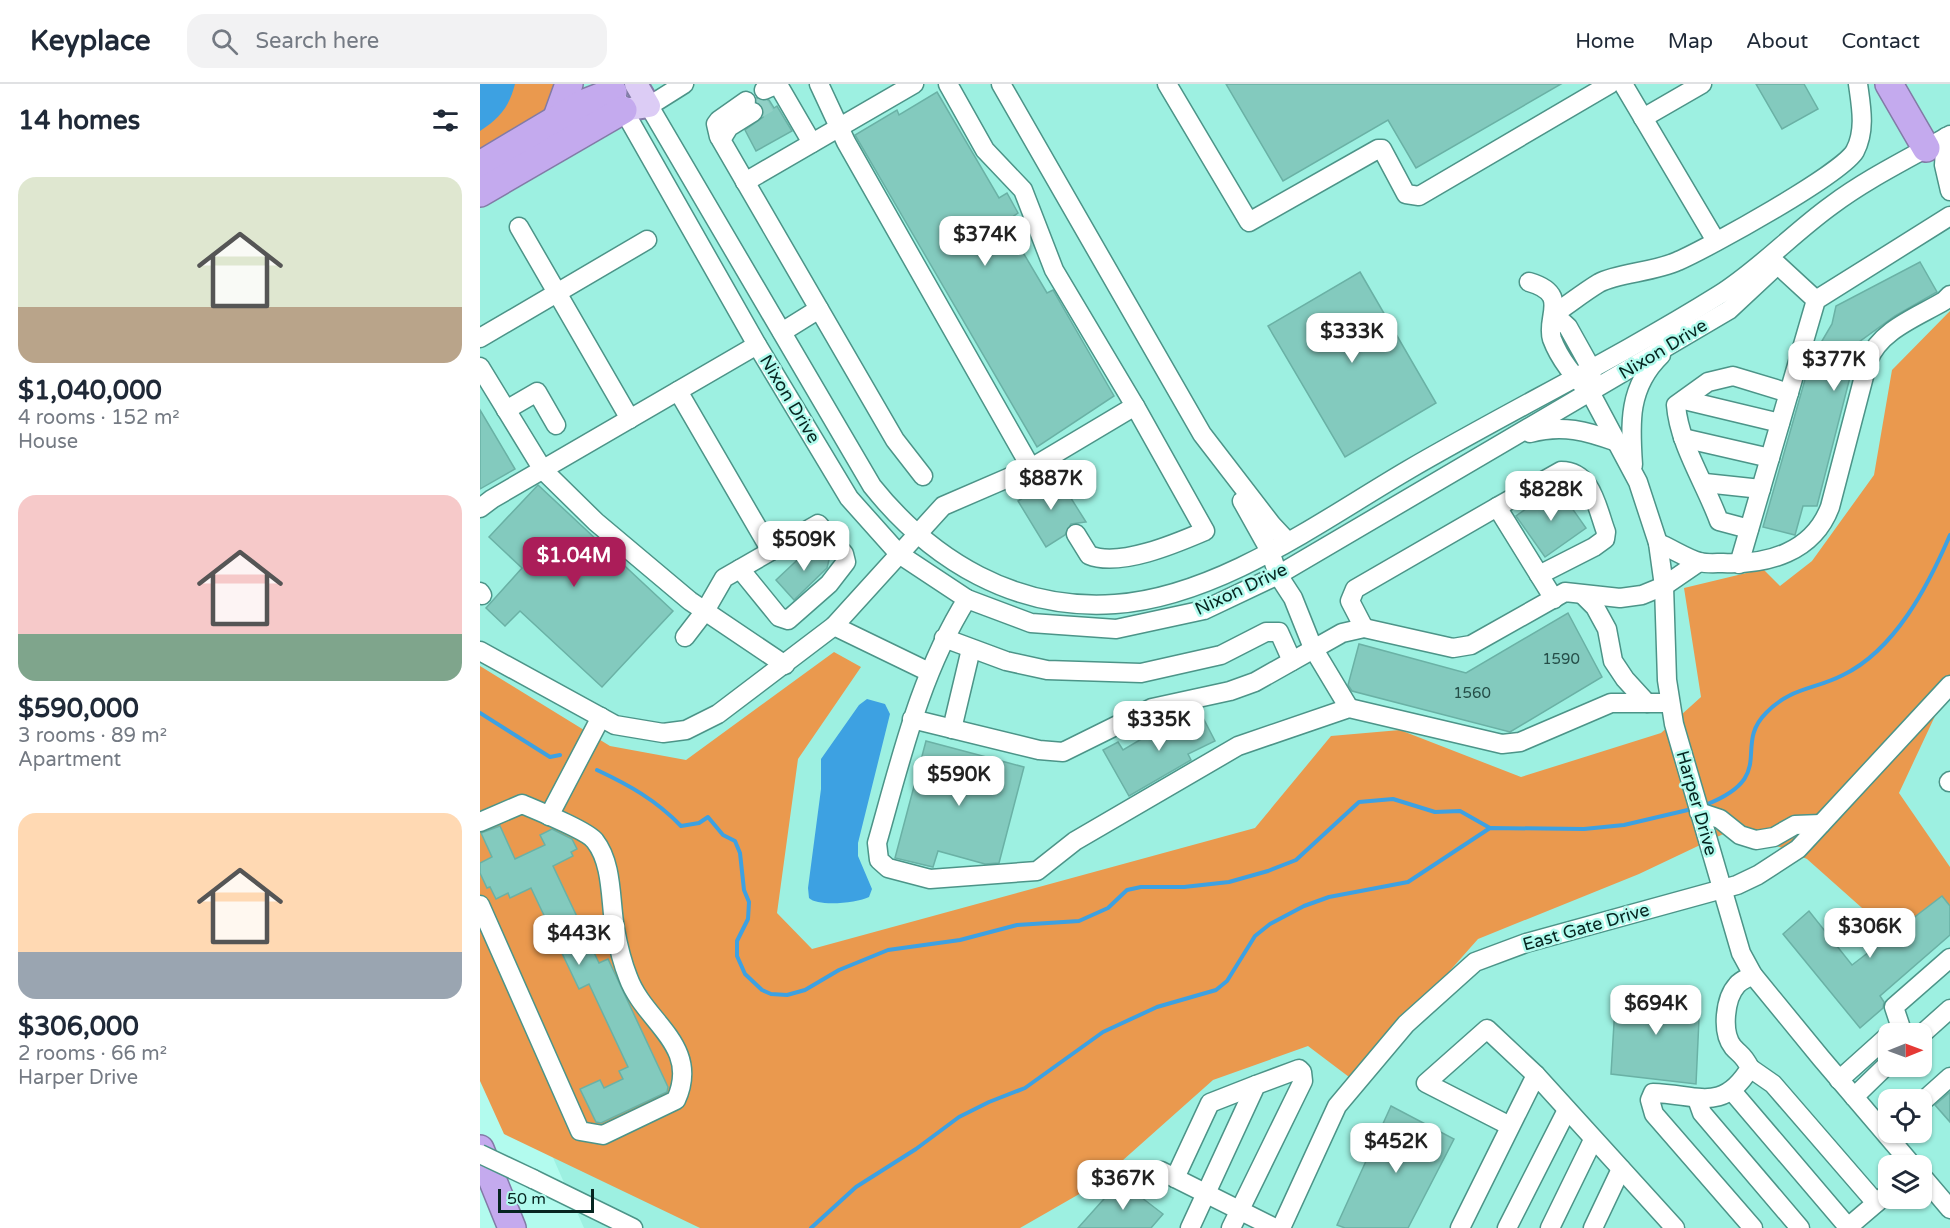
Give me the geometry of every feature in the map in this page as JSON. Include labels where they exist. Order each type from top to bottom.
[{"type":"highway","points":[[555,120],[569,84]]},
{"type":"highway","points":[[1889,84],[1941,140]]},
{"type":"highway","points":[[480,165],[582,104],[627,93]]},
{"type":"highway","points":[[480,193],[627,93]]},
{"type":"highway","points":[[480,1149],[512,1228]]},
{"type":"street","points":[[627,93],[684,84]]},
{"type":"street","points":[[819,84],[839,127],[1031,468]]},
{"type":"street","points":[[745,182],[914,84]]},
{"type":"street","points":[[948,84],[984,150],[1023,190],[1054,270],[1135,406],[1205,531],[1160,549],[1113,558],[1089,555],[1076,534]]},
{"type":"street","points":[[1001,84],[1270,551],[1278,574],[1293,598],[1313,648],[1349,708]]},
{"type":"street","points":[[1173,86],[1249,222],[1378,149],[1382,149],[1406,194],[1419,196],[1610,84]]},
{"type":"street","points":[[1623,84],[1716,241]]},
{"type":"street","points":[[1643,118],[1702,84]]},
{"type":"street","points":[[1554,314],[1601,282],[1668,265],[1716,241],[1832,173],[1854,152],[1862,122],[1857,84]]},
{"type":"street","name":"Nixon Drive","points":[[627,93],[782,332],[872,486],[917,535],[954,563],[986,580],[1030,596],[1083,604],[1122,604],[1169,596],[1223,576],[1270,551],[1422,462],[1592,370],[1722,293],[1745,277],[1828,207],[1857,187],[1941,140]]},
{"type":"street","name":"Nixon Drive","points":[[627,93],[757,345],[849,498],[899,554],[967,599],[1031,622],[1116,629],[1204,610],[1278,574],[1730,310],[1777,264],[1828,207]]},
{"type":"street","points":[[767,96],[783,96],[789,102],[812,142]]},
{"type":"street","points":[[749,106],[719,120],[716,130],[895,440],[923,476]]},
{"type":"street","points":[[1941,140],[1950,191]]},
{"type":"street","points":[[1739,564],[1816,300],[1950,216]]},
{"type":"street","points":[[519,227],[630,419]]},
{"type":"street","points":[[480,338],[647,240]]},
{"type":"street","points":[[1777,264],[1816,300]]},
{"type":"street","points":[[1529,282],[1542,286],[1550,293],[1554,314],[1568,327],[1592,370],[1590,392]]},
{"type":"street","points":[[1658,543],[1699,562],[1739,564],[1780,557],[1806,541],[1821,525],[1830,507],[1868,361],[1876,344],[1884,336],[1944,301],[1950,295]]},
{"type":"street","points":[[782,332],[819,309]]},
{"type":"street","name":"Harper Drive","points":[[1554,314],[1551,337],[1576,379],[1590,392],[1634,473],[1658,543],[1664,586],[1670,703],[1735,938],[1753,975],[1839,1080],[1878,1122]]},
{"type":"street","points":[[1634,473],[1632,402],[1639,382],[1654,362],[1676,341]]},
{"type":"street","points":[[480,508],[757,345]]},
{"type":"street","points":[[480,367],[543,470],[596,522],[705,611],[785,665]]},
{"type":"street","points":[[1749,530],[1719,520],[1705,483],[1678,426],[1676,405],[1708,382],[1733,376],[1789,393]]},
{"type":"street","points":[[678,391],[771,551]]},
{"type":"street","points":[[506,410],[537,392],[556,425]]},
{"type":"street","points":[[1684,400],[1780,423]]},
{"type":"street","points":[[480,651],[615,725],[663,733],[686,730],[718,714],[834,626],[943,506],[1031,468],[1135,406]]},
{"type":"street","points":[[1511,438],[1545,429],[1562,428],[1582,429],[1617,442]]},
{"type":"street","points":[[1683,438],[1770,458]]},
{"type":"street","points":[[1210,445],[1287,541]]},
{"type":"street","points":[[1364,627],[1350,600],[1355,589],[1561,471],[1572,471],[1588,483],[1606,532],[1605,539],[1594,547],[1539,574]]},
{"type":"street","points":[[1705,483],[1761,489]]},
{"type":"street","points":[[1497,507],[1554,599]]},
{"type":"street","points":[[685,637],[705,611],[724,578],[818,524],[844,554],[846,564],[792,619],[779,618],[740,569]]},
{"type":"street","points":[[912,719],[1039,750],[1063,752],[1152,708],[1230,691],[1255,682],[1342,633],[1364,627],[1453,648],[1471,645],[1565,592],[1584,596],[1620,598],[1642,595],[1664,586],[1699,562]]},
{"type":"street","points":[[1584,596],[1595,607],[1607,629],[1613,661],[1625,679],[1647,703]]},
{"type":"street","points":[[967,599],[944,638],[929,672],[912,719],[877,843],[879,860],[888,868],[930,879],[1037,871],[1075,841],[1238,746],[1349,708],[1502,744],[1520,742],[1611,703],[1670,703]]},
{"type":"street","points":[[834,626],[929,672]]},
{"type":"street","points":[[944,638],[1006,661],[1047,670],[1141,674],[1221,655],[1266,632],[1279,632],[1292,661]]},
{"type":"street","points":[[952,729],[971,649]]},
{"type":"street","name":"East Gate Drive","points":[[1288,1223],[1337,1106],[1406,1024],[1475,962],[1526,943],[1748,880],[1798,849],[1947,695]]},
{"type":"street","points":[[549,816],[601,717]]},
{"type":"street","points":[[480,822],[522,804],[595,839],[606,864],[615,929],[628,978],[642,1005],[662,1026],[680,1059],[684,1084],[676,1101],[603,1135],[580,1131],[480,905]]},
{"type":"street","points":[[1699,812],[1720,819],[1740,836],[1756,840],[1774,837],[1795,825],[1821,824]]},
{"type":"street","points":[[1895,1023],[1894,1007],[1950,958]]},
{"type":"street","points":[[1753,975],[1738,984],[1729,998],[1726,1031],[1733,1047],[1743,1053],[1750,1068],[1773,1084],[1878,1194]]},
{"type":"street","points":[[1932,1025],[1950,1009]]},
{"type":"street","points":[[1510,1126],[1426,1083],[1487,1029],[1536,1075],[1675,1228]]},
{"type":"street","points":[[1839,1080],[1878,1047]]},
{"type":"street","points":[[1750,1068],[1738,1087],[1722,1096],[1697,1099],[1653,1093],[1650,1100],[1654,1114],[1753,1228]]},
{"type":"street","points":[[1231,1228],[1240,1210],[1303,1081],[1302,1072],[1299,1069],[1210,1103],[1168,1174],[1206,1194],[1240,1210],[1275,1228]]},
{"type":"street","points":[[1854,1097],[1878,1074]]},
{"type":"street","points":[[1460,1228],[1536,1075]]},
{"type":"street","points":[[1932,1093],[1950,1077]]},
{"type":"street","points":[[1190,1228],[1256,1085]]},
{"type":"street","points":[[1732,1091],[1847,1228],[1878,1201]]},
{"type":"street","points":[[1697,1099],[1702,1113],[1800,1228]]},
{"type":"street","points":[[1507,1228],[1567,1110]]},
{"type":"street","points":[[1550,1228],[1593,1140]]},
{"type":"street","name":"Harper Drive","points":[[1895,1143],[1905,1155]]},
{"type":"street","points":[[480,1154],[633,1228]]},
{"type":"street","points":[[1593,1228],[1621,1169]]},
{"type":"street","points":[[1932,1188],[1950,1209]]},
{"type":"shaded area","points":[[480,84],[1950,84],[1950,1228],[584,1228],[480,992]]},
{"type":"shaded area","points":[[480,84],[554,84],[543,120],[480,154]]},
{"type":"shaded area","points":[[1950,311],[1950,684],[1899,793],[1950,867],[1950,907],[1922,934],[1889,932],[1807,859],[1736,828],[1639,874],[1478,939],[1353,1080],[1308,1046],[1213,1080],[1095,1185],[1020,1228],[700,1228],[504,1134],[480,1081],[480,666],[610,746],[686,760],[834,652],[861,667],[798,759],[777,913],[812,949],[1255,828],[1331,736],[1400,730],[1521,777],[1661,733],[1701,697],[1684,588],[1763,569],[1780,586],[1812,561],[1874,475],[1892,370]]},
{"type":"water","points":[[480,84],[515,84],[503,111],[480,131]]},
{"type":"water","points":[[867,699],[885,704],[890,714],[858,843],[858,856],[872,889],[869,897],[863,899],[838,903],[814,901],[809,898],[808,888],[821,789],[821,759],[859,705]]},
{"type":"building","points":[[1226,84],[1561,84],[1416,168],[1388,120],[1283,181]]},
{"type":"building","points":[[1756,84],[1804,84],[1818,109],[1782,129]]},
{"type":"building","points":[[937,92],[999,198],[1007,193],[1018,213],[1005,222],[1047,293],[1053,290],[1114,396],[1037,447],[855,135],[897,110],[899,115]]},
{"type":"building","points":[[757,98],[769,100],[774,108],[777,106],[792,131],[756,151],[745,130],[763,117],[763,107]]},
{"type":"building","points":[[1920,262],[1937,292],[1895,316],[1859,342],[1817,506],[1803,506],[1795,535],[1763,527],[1814,348],[1822,341],[1832,324],[1836,306]]},
{"type":"building","points":[[1360,272],[1436,403],[1345,457],[1268,326]]},
{"type":"building","points":[[480,410],[515,469],[480,489]]},
{"type":"building","points":[[1057,476],[1086,522],[1071,524],[1065,535],[1046,547],[1018,501]]},
{"type":"building","points":[[538,485],[673,611],[602,687],[520,611],[505,626],[486,608],[522,568],[489,537]]},
{"type":"building","points":[[1557,487],[1586,528],[1545,557],[1516,516]]},
{"type":"building","points":[[819,548],[829,560],[827,568],[794,600],[776,580],[809,549]]},
{"type":"building","points":[[1568,613],[1602,677],[1510,732],[1352,691],[1348,685],[1359,644],[1466,673]]},
{"type":"building","points":[[1199,710],[1215,741],[1188,754],[1191,760],[1129,796],[1103,750],[1118,742],[1123,750],[1172,721]]},
{"type":"building","points":[[926,741],[1024,767],[999,863],[985,864],[938,851],[933,867],[895,858]]},
{"type":"building","points":[[500,826],[515,859],[545,845],[540,835],[552,829],[572,839],[577,849],[571,852],[573,856],[553,866],[599,963],[608,959],[668,1087],[667,1092],[601,1123],[596,1122],[580,1089],[600,1080],[604,1088],[623,1079],[619,1071],[628,1067],[589,984],[579,989],[531,888],[510,898],[508,893],[496,899],[490,887],[487,888],[480,873],[480,863],[492,857],[481,833]]},
{"type":"building","points":[[1942,896],[1950,906],[1950,935],[1880,996],[1884,1002],[1883,1008],[1860,1028],[1783,934],[1809,911],[1852,965]]},
{"type":"building","points":[[1616,989],[1700,997],[1696,1084],[1611,1074]]},
{"type":"building","points":[[1950,1092],[1950,1122],[1935,1105]]},
{"type":"building","points":[[1391,1106],[1454,1139],[1408,1228],[1345,1228],[1337,1225]]},
{"type":"building","points":[[1120,1181],[1163,1214],[1151,1228],[1078,1228]]},
{"type":"waterway","points":[[1705,805],[1727,794],[1741,783],[1748,772],[1757,726],[1766,713],[1784,698],[1843,675],[1862,664],[1879,650],[1908,615],[1950,535]]},
{"type":"waterway","points":[[480,713],[550,757],[560,755]]},
{"type":"waterway","points":[[597,770],[642,794],[662,808],[681,826],[699,823],[708,817],[723,835],[735,841],[740,853],[744,890],[749,902],[748,919],[737,941],[737,956],[745,974],[762,990],[771,994],[787,995],[805,990],[839,970],[888,950],[960,940],[1017,925],[1079,921],[1108,908],[1127,890],[1141,887],[1184,887],[1229,882],[1268,871],[1296,860],[1359,802],[1393,799],[1435,812],[1460,811],[1490,828]]},
{"type":"waterway","points":[[811,1228],[856,1187],[916,1149],[959,1117],[1025,1088],[1103,1032],[1157,1007],[1216,990],[1227,981],[1255,936],[1270,924],[1304,906],[1329,897],[1408,882],[1490,828],[1584,829],[1624,825],[1692,809]]},
{"type":"tunnel","points":[[753,112],[770,102]]}]
